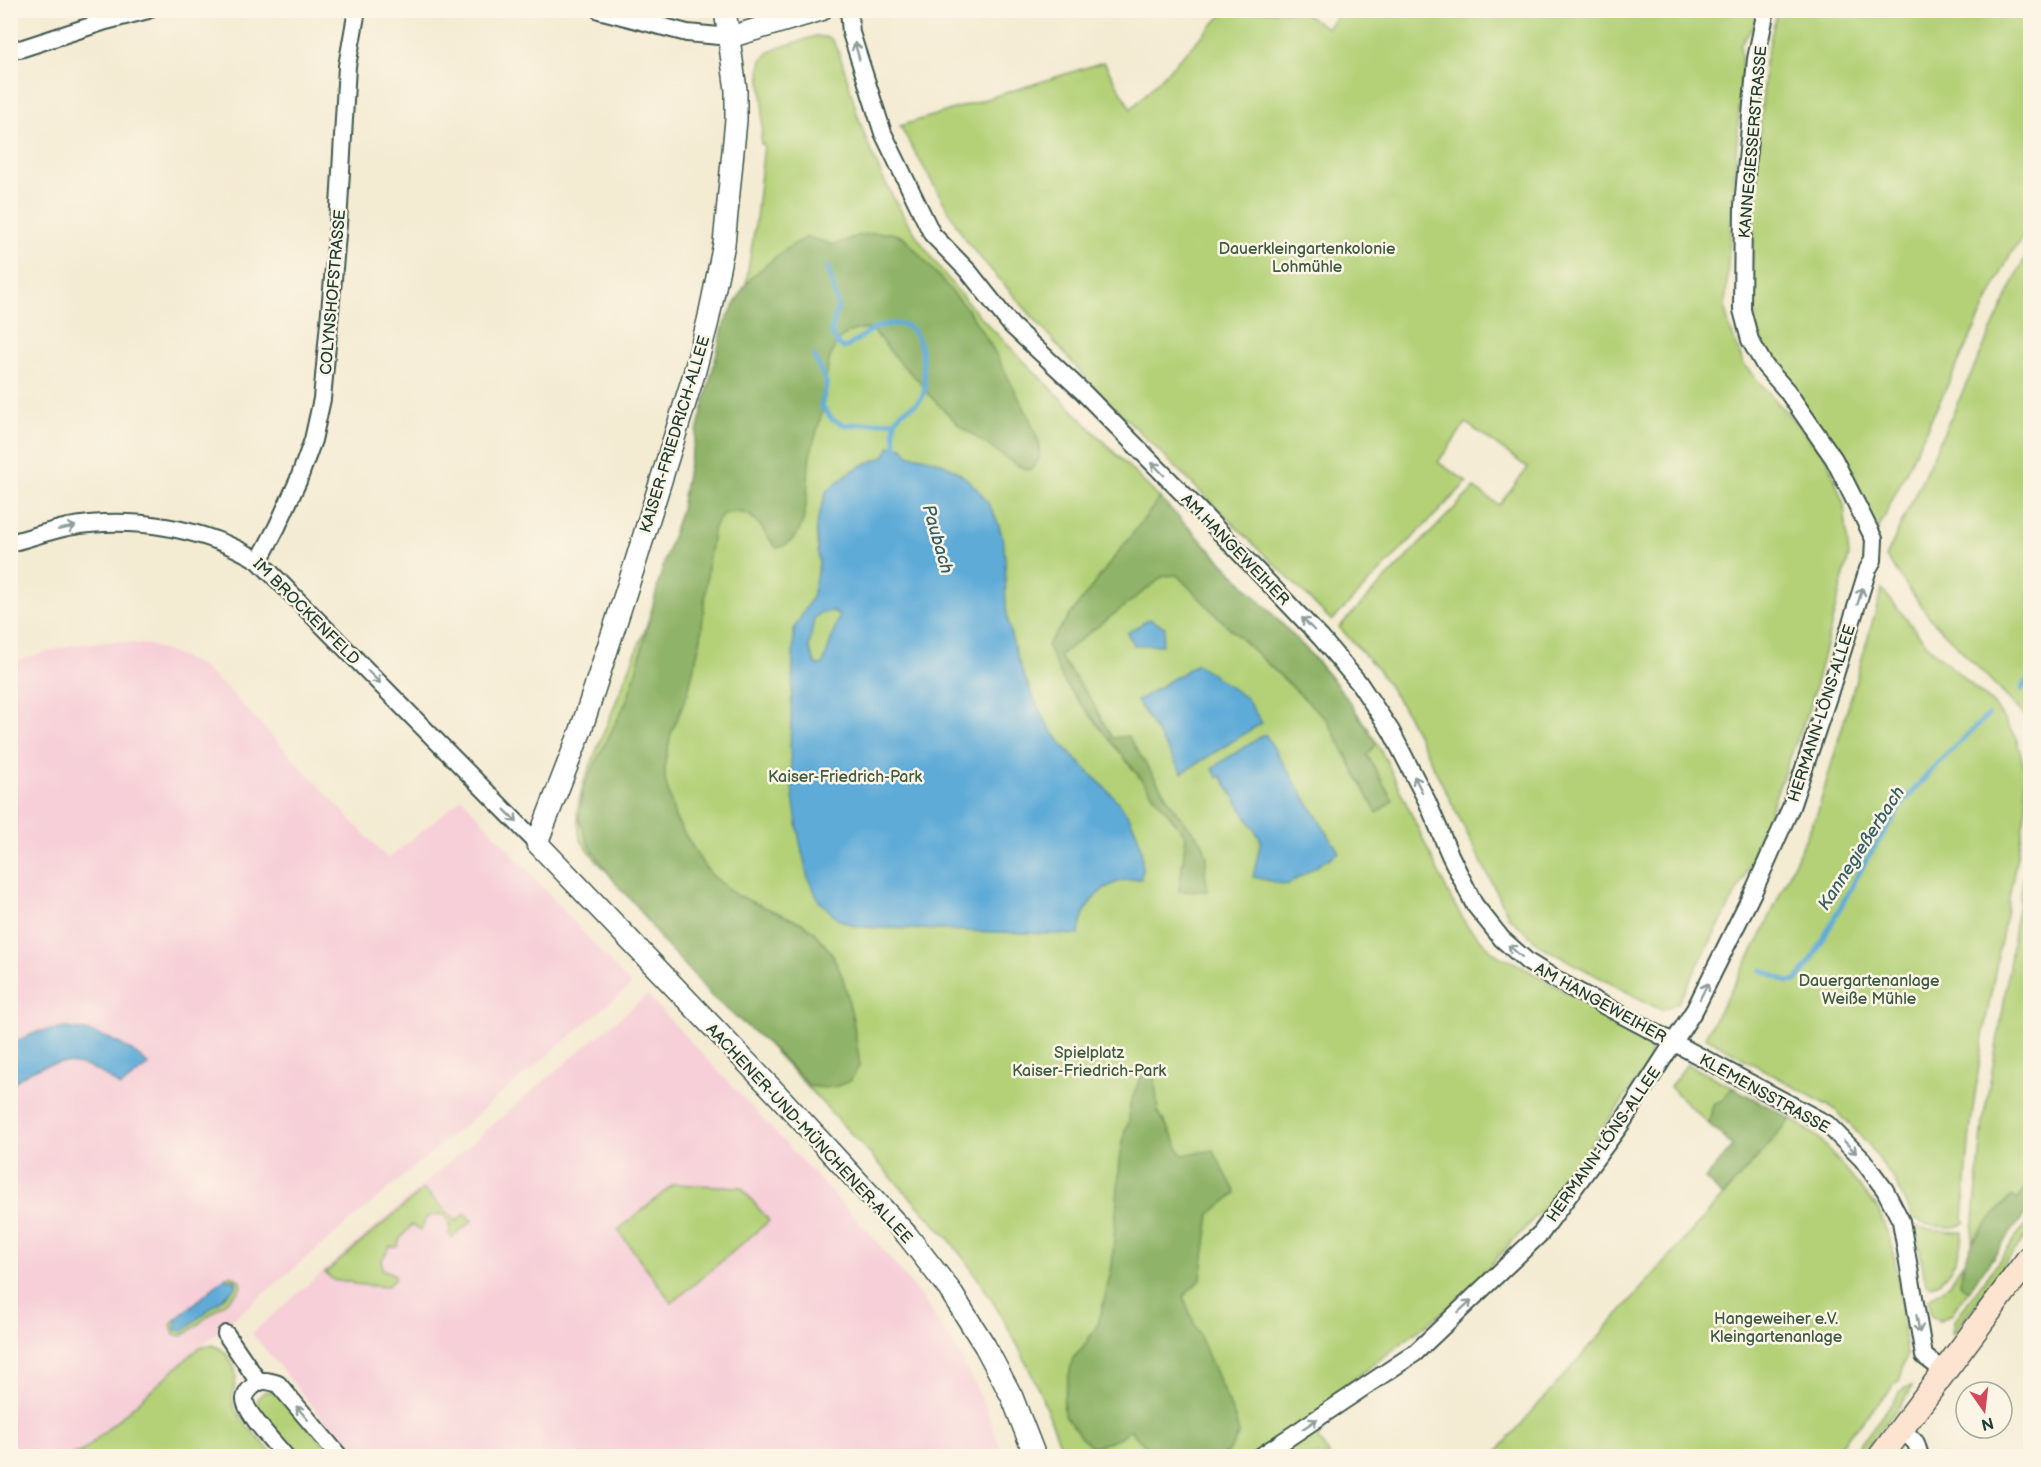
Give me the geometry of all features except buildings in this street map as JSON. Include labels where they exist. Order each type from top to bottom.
[{"type":"main road","points":[[1881,1456],[2031,1257]]},
{"type":"street","points":[[10,47],[20,48],[148,10]]},
{"type":"street","name":"COLYNSHOFSTRASSE","points":[[259,561],[298,481],[314,440],[322,399],[338,224],[347,66],[357,10]]},
{"type":"street","points":[[599,10],[687,33],[730,38],[821,10]]},
{"type":"street","name":"KAISER-FRIEDRICH-ALLEE","points":[[537,843],[581,730],[656,497],[708,321],[724,244],[736,120],[736,90],[725,10]]},
{"type":"street","name":"AM HANGEWEIHER","points":[[849,10],[851,33],[883,134],[932,234],[969,272],[1011,325],[1083,392],[1185,496],[1321,638],[1359,682],[1391,731],[1427,801],[1474,904],[1502,939],[1528,962],[1562,983],[1675,1042]]},
{"type":"street","name":"KANNEGIESSERSTRASSE","points":[[1766,10],[1756,59],[1743,206],[1742,310],[1750,340],[1765,366],[1787,391],[1834,459],[1874,539],[1873,560]]},
{"type":"street","name":"IM BROCKENFELD","points":[[10,543],[67,527],[128,523],[181,530],[240,549],[259,561],[537,843]]},
{"type":"street","name":"HERMANN-LÖNS-ALLEE","points":[[1261,1456],[1414,1353],[1541,1233],[1621,1124],[1695,1009],[1731,939],[1791,807],[1868,569],[1873,560]]},
{"type":"street","name":"AACHENER-UND-MÜNCHENER-ALLEE","points":[[537,843],[907,1235],[949,1289],[985,1346],[1012,1397],[1035,1456]]},
{"type":"street","name":"KLEMENSSTRASSE","points":[[1675,1042],[1827,1124],[1862,1159],[1885,1190],[1901,1221],[1924,1356],[1945,1372]]},
{"type":"street","points":[[226,1334],[258,1381]]},
{"type":"street","points":[[285,1456],[248,1409],[245,1399],[248,1391],[258,1381],[268,1380],[278,1384],[339,1456]]},
{"type":"street","points":[[1902,1430],[1916,1443],[1920,1456]]},
{"type":"shaded area","points":[[116,641],[150,645],[198,664],[227,688],[388,859],[462,798],[631,985],[199,1348],[83,1451],[70,1456],[11,1456],[11,662],[71,645]]},
{"type":"shaded area","points":[[647,995],[871,1235],[923,1299],[962,1358],[986,1408],[1003,1456],[353,1456],[252,1333],[520,1101]]},
{"type":"green space","name":"Dauerkleingartenkolonie Lohmühle","points":[[1342,10],[1758,11],[1755,25],[1740,44],[1742,69],[1725,309],[1744,365],[1827,458],[1844,505],[1849,556],[1811,703],[1744,878],[1678,1003],[1661,1010],[1542,947],[1509,917],[1406,712],[1378,670],[1339,627],[1474,488],[1499,505],[1528,468],[1466,423],[1438,462],[1467,482],[1332,621],[1092,385],[966,241],[900,126],[1104,62],[1131,109],[1226,11],[1300,11],[1327,28]]},
{"type":"green space","points":[[1777,11],[2030,11],[2030,227],[2010,255],[1877,532],[1840,453],[1768,361],[1751,309],[1755,203],[1765,63]]},
{"type":"green space","name":"Kaiser-Friedrich-Park","points":[[816,36],[830,38],[834,43],[869,148],[896,203],[929,254],[987,324],[1205,544],[1334,681],[1367,727],[1386,760],[1451,899],[1467,926],[1500,957],[1508,959],[1636,1031],[1648,1043],[1650,1055],[1647,1067],[1551,1200],[1455,1303],[1350,1382],[1318,1439],[1330,1456],[1064,1456],[1030,1369],[1002,1316],[949,1239],[596,860],[580,839],[577,811],[583,784],[646,627],[669,561],[745,290],[764,145],[761,144],[763,104],[760,69],[762,60],[775,49]]},
{"type":"green space","points":[[891,233],[904,237],[968,310],[993,349],[1029,417],[1039,443],[1040,457],[1031,470],[1018,466],[960,426],[899,362],[872,329],[860,329],[845,334],[837,343],[830,359],[823,409],[810,456],[806,510],[797,534],[789,543],[777,548],[756,520],[744,513],[723,514],[714,527],[701,638],[688,692],[671,734],[665,762],[665,779],[675,818],[704,866],[736,895],[802,923],[813,931],[831,952],[843,978],[853,1019],[860,1065],[850,1081],[824,1088],[810,1086],[770,1046],[711,996],[617,885],[587,841],[579,818],[583,788],[627,700],[636,672],[662,569],[681,509],[688,468],[724,324],[744,287],[753,276],[784,250],[807,237],[834,245],[860,235]]},
{"type":"green space","points":[[2030,251],[2030,721],[1930,618],[1886,557]]},
{"type":"green space","points":[[1160,498],[1308,651],[1344,694],[1377,743],[1367,755],[1393,800],[1377,813],[1327,720],[1177,575],[1164,576],[1059,656],[1090,698],[1112,738],[1128,736],[1177,813],[1202,842],[1207,856],[1205,871],[1208,891],[1179,891],[1186,836],[1064,682],[1047,645]]},
{"type":"green space","name":"Dauergartenanlage Weiße Mühle","points":[[1882,589],[1929,647],[1995,706],[2017,740],[2025,770],[2026,809],[1984,1030],[1970,1131],[1963,1219],[1966,1222],[1955,1227],[1933,1226],[1914,1219],[1894,1180],[1870,1146],[1836,1110],[1705,1037],[1760,938],[1818,811]]},
{"type":"green space","points":[[2030,845],[2030,1181],[2018,1200],[2011,1197],[1972,1241],[1983,1122]]},
{"type":"green space","points":[[1687,1064],[1734,1088],[1728,1091],[1723,1100],[1713,1104],[1709,1124],[1670,1087]]},
{"type":"green space","points":[[1154,1071],[1158,1111],[1182,1155],[1213,1150],[1236,1193],[1210,1214],[1201,1279],[1183,1297],[1235,1418],[1239,1434],[1229,1451],[1222,1456],[1155,1456],[1130,1430],[1112,1441],[1092,1446],[1081,1437],[1064,1415],[1063,1401],[1073,1358],[1083,1348],[1098,1324],[1112,1267],[1120,1161],[1125,1130],[1129,1122],[1130,1105],[1141,1076]]},
{"type":"green space","points":[[1734,1088],[1791,1119],[1723,1196],[1705,1179],[1733,1146],[1709,1124],[1713,1104],[1723,1100],[1728,1091]]},
{"type":"green space","name":"Hangeweiher e.V. Kleingartenanlage","points":[[1791,1119],[1820,1139],[1878,1209],[1892,1245],[1900,1289],[1906,1356],[1900,1379],[1830,1456],[1493,1456]]},
{"type":"green space","points":[[2030,1181],[2030,1207],[1968,1291],[1960,1284],[1972,1245],[1984,1226],[2011,1196],[2018,1200]]},
{"type":"green space","points":[[674,1184],[741,1187],[769,1221],[672,1303],[618,1230]]},
{"type":"green space","points":[[424,1189],[456,1221],[465,1213],[472,1221],[452,1238],[449,1234],[449,1223],[442,1214],[426,1218],[421,1230],[412,1225],[401,1237],[397,1247],[390,1246],[382,1260],[382,1269],[395,1275],[395,1279],[386,1287],[353,1284],[351,1281],[335,1281],[325,1273]]},
{"type":"green space","points":[[2030,1219],[2030,1230],[1953,1334],[1954,1321]]},
{"type":"green space","points":[[1917,1227],[1962,1232],[1960,1248],[1954,1264],[1943,1278],[1930,1286],[1926,1284]]},
{"type":"green space","points":[[1963,1262],[1960,1284],[1968,1291],[1951,1314],[1939,1321],[1930,1315],[1929,1299],[1950,1284]]},
{"type":"green space","points":[[231,1275],[239,1280],[241,1285],[239,1291],[186,1334],[181,1336],[174,1334],[171,1325],[175,1320],[177,1322],[175,1329],[183,1331],[236,1287],[236,1281],[228,1280],[226,1277]]},
{"type":"green space","points":[[212,1345],[224,1352],[234,1367],[236,1380],[233,1402],[235,1409],[275,1456],[70,1456],[83,1451],[199,1348]]},
{"type":"green space","points":[[1912,1386],[1908,1395],[1859,1456],[1851,1456],[1899,1394],[1905,1388]]},
{"type":"green space","points":[[264,1392],[278,1392],[336,1456],[291,1456],[257,1409],[258,1398]]},
{"type":"water","points":[[890,446],[903,447],[908,455],[943,464],[959,473],[984,498],[1000,530],[1005,557],[1007,616],[1014,646],[1031,693],[1054,734],[1115,799],[1128,815],[1137,834],[1142,855],[1141,879],[1117,883],[1098,894],[1085,912],[1079,935],[857,927],[838,919],[819,901],[808,878],[793,797],[790,750],[794,629],[812,597],[819,564],[816,526],[826,492],[850,472],[884,457]],"holes":[[[833,611],[839,616],[823,664],[816,665],[809,647],[814,619],[820,613]]]},
{"type":"water","points":[[1149,619],[1165,627],[1162,645],[1134,645],[1127,633]]},
{"type":"water","points":[[1197,664],[1246,698],[1262,723],[1182,773],[1137,701]]},
{"type":"water","points":[[1265,734],[1339,852],[1287,885],[1253,877],[1261,840],[1221,776],[1218,778],[1212,768]]},
{"type":"water","points":[[67,1028],[111,1039],[149,1065],[120,1087],[94,1069],[66,1063],[38,1068],[11,1085],[11,1043],[40,1031]]},
{"type":"water","points":[[226,1277],[228,1280],[236,1281],[236,1287],[183,1331],[176,1330],[175,1320]]},
{"type":"waterway","name":"Paubach","points":[[828,267],[838,307],[831,332],[838,345],[844,348],[872,330],[893,324],[908,327],[918,340],[923,359],[925,388],[922,398],[898,416],[895,423],[894,435],[898,453]]},
{"type":"waterway","points":[[814,356],[827,384],[821,406],[833,420],[845,425],[894,421]]},
{"type":"waterway","name":"Kannegießerbach","points":[[2022,689],[2030,677]]},
{"type":"waterway","name":"Kannegießerbach","points":[[1762,970],[1788,982],[1796,981],[1811,961],[1865,862],[1903,803],[1934,767],[1988,715]]},
{"type":"park label","name":"Spielplatz Kaiser-Friedrich-Park","points":[[1089,1061]]}]
